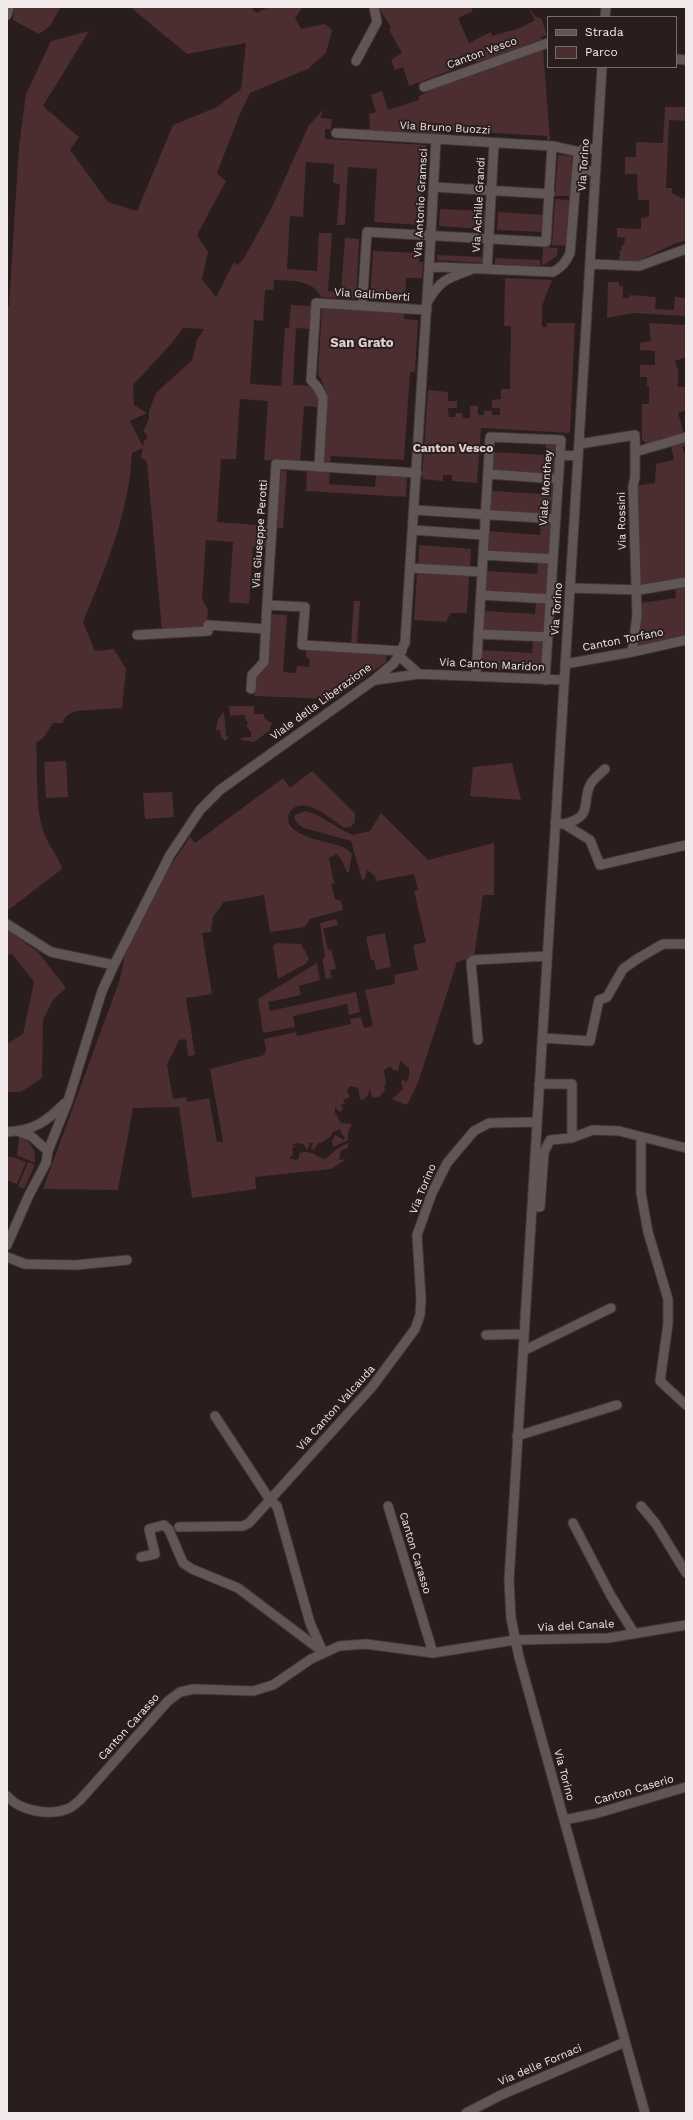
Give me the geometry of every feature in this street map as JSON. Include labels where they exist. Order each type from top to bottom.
[{"type":"street","points":[[7,15],[8,7]]},
{"type":"street","points":[[356,61],[377,22],[374,7]]},
{"type":"street","name":"Canton Vesco","points":[[424,87],[547,43]]},
{"type":"street","name":"Via Torino","points":[[602,68],[591,264],[564,680],[560,824],[547,956],[509,1581],[511,1618],[515,1640],[645,2113]]},
{"type":"street","name":"Via Bruno Buozzi","points":[[336,133],[552,146],[580,152]]},
{"type":"street","name":"Via Antonio Gramsci","points":[[429,268],[436,140]]},
{"type":"street","name":"Via Achille Grandi","points":[[487,269],[494,143]]},
{"type":"street","points":[[362,306],[367,232],[546,242],[552,146]]},
{"type":"street","points":[[580,152],[583,150],[597,149]]},
{"type":"street","name":"Viale della Liberazione","points":[[7,1245],[29,1195],[44,1168],[48,1151],[68,1101],[102,991],[170,855],[200,810],[216,794],[374,680],[394,663],[400,654],[407,633],[429,268],[476,268],[553,272],[561,267],[570,253],[580,152]]},
{"type":"street","points":[[577,178],[586,171],[596,171]]},
{"type":"street","points":[[434,187],[550,194]]},
{"type":"street","points":[[591,264],[639,266],[686,249]]},
{"type":"street","name":"Viale della Liberazione","points":[[427,306],[439,284],[445,279],[476,268]]},
{"type":"street","name":"Via Galimberti","points":[[319,467],[322,398],[318,388],[311,380],[316,303],[362,306],[427,306]]},
{"type":"street","name":"Via Rossini","points":[[579,444],[635,435],[636,477],[633,486],[637,616],[632,652]]},
{"type":"street","name":"Viale Monthey","points":[[476,676],[490,437],[561,440],[545,680]]},
{"type":"street","points":[[635,452],[686,437]]},
{"type":"street","points":[[560,455],[578,456]]},
{"type":"street","name":"Via Giuseppe Perotti","points":[[251,689],[252,675],[264,662],[276,464],[319,467]]},
{"type":"street","points":[[319,467],[417,473]]},
{"type":"street","points":[[488,474],[558,479]]},
{"type":"street","points":[[415,510],[556,519]]},
{"type":"street","points":[[413,530],[484,535]]},
{"type":"street","points":[[483,555],[553,559]]},
{"type":"street","points":[[411,568],[482,572]]},
{"type":"street","points":[[570,588],[637,590],[686,582]]},
{"type":"street","points":[[481,595],[551,599]]},
{"type":"street","points":[[267,605],[305,607],[302,645],[400,654],[419,674]]},
{"type":"street","points":[[137,635],[208,631],[208,625],[266,629]]},
{"type":"street","points":[[478,634],[548,638]]},
{"type":"street","name":"Canton Torfano","points":[[565,664],[632,652],[686,640]]},
{"type":"street","name":"Via Canton Maridon","points":[[374,680],[419,674],[564,680]]},
{"type":"street","points":[[560,824],[574,821],[583,814],[587,803],[590,785],[605,769]]},
{"type":"street","points":[[560,824],[590,840],[600,865],[686,845]]},
{"type":"street","points":[[7,924],[51,952],[114,965]]},
{"type":"street","points":[[542,1038],[590,1041],[599,1000],[607,997],[623,969],[663,944],[686,944]]},
{"type":"street","points":[[478,1040],[471,962],[474,960],[547,956]]},
{"type":"street","points":[[539,1084],[572,1084],[572,1138]]},
{"type":"street","points":[[17,1132],[48,1121],[68,1101]]},
{"type":"street","name":"Via Torino","points":[[415,1329],[420,1315],[421,1299],[417,1235],[432,1193],[447,1162],[474,1132],[489,1123],[537,1122]]},
{"type":"street","points":[[532,1207],[540,1207],[542,1202],[544,1152],[550,1140],[572,1138],[593,1130],[619,1131],[641,1138],[686,1148]]},
{"type":"street","points":[[7,1132],[17,1132],[31,1136],[48,1151]]},
{"type":"street","points":[[641,1138],[642,1199],[648,1232],[668,1299],[668,1324],[660,1380],[686,1405]]},
{"type":"street","points":[[7,1257],[25,1264],[76,1265],[127,1260]]},
{"type":"street","points":[[523,1351],[611,1308]]},
{"type":"street","name":"Via Canton Valcauda","points":[[180,1527],[243,1526],[249,1523],[372,1387],[415,1329]]},
{"type":"street","points":[[486,1335],[524,1334]]},
{"type":"street","points":[[517,1436],[617,1406]]},
{"type":"street","points":[[215,1416],[270,1500],[277,1506],[310,1624],[323,1652]]},
{"type":"street","name":"Canton Carasso","points":[[388,1506],[433,1653]]},
{"type":"street","points":[[641,1506],[656,1524],[686,1573]]},
{"type":"street","points":[[572,1523],[611,1596],[634,1633]]},
{"type":"street","points":[[141,1557],[154,1554],[149,1529],[164,1525],[169,1530],[183,1563],[192,1570],[238,1588],[323,1652]]},
{"type":"street","name":"Via del Canale","points":[[515,1640],[576,1640],[608,1638],[686,1625]]},
{"type":"street","name":"Canton Carasso","points":[[7,1796],[27,1808],[50,1812],[68,1809],[80,1800],[168,1701],[180,1692],[194,1689],[253,1691],[273,1685],[323,1652],[339,1646],[366,1644],[433,1653],[450,1652],[515,1640]]},
{"type":"street","name":"Canton Caserio","points":[[564,1820],[598,1813],[686,1787]]},
{"type":"street","name":"Via delle Fornaci","points":[[466,2113],[501,2095],[625,2042]]},
{"type":"green space","points":[[14,7],[61,7],[49,27],[39,34],[13,20]]},
{"type":"green space","points":[[130,7],[251,7],[256,13],[269,7],[303,7],[295,18],[301,29],[325,24],[332,30],[326,53],[308,69],[250,93],[239,116],[217,173],[226,181],[197,235],[208,252],[202,279],[216,297],[234,262],[238,265],[244,258],[272,207],[309,125],[324,109],[320,118],[332,119],[331,129],[325,129],[325,139],[426,145],[421,225],[374,222],[377,169],[348,167],[345,224],[337,225],[340,184],[333,183],[334,164],[306,162],[303,217],[290,216],[287,269],[317,271],[319,233],[332,233],[328,291],[341,292],[345,238],[359,239],[356,299],[321,297],[313,287],[307,284],[294,281],[274,280],[273,290],[265,290],[263,321],[254,320],[250,384],[281,386],[285,328],[289,328],[291,305],[311,306],[309,329],[296,328],[293,385],[313,386],[318,396],[317,407],[304,406],[300,463],[264,460],[268,401],[240,399],[236,459],[221,459],[217,522],[267,526],[266,547],[253,547],[249,604],[229,602],[233,542],[206,540],[202,599],[208,610],[206,630],[162,631],[147,462],[141,457],[143,448],[132,453],[126,497],[115,539],[83,622],[95,651],[114,649],[126,669],[122,708],[77,711],[72,713],[66,717],[63,723],[53,723],[43,738],[36,743],[40,820],[45,835],[62,869],[7,911],[7,306],[9,306],[19,146],[26,94],[51,41],[89,31],[43,106],[79,137],[70,150],[108,202],[137,211],[173,125],[217,107],[241,89],[246,43],[187,54]],"holes":[[[183,328],[204,329],[197,340],[192,360],[156,393],[149,411],[149,419],[143,431],[148,437],[144,441],[143,447],[130,421],[147,413],[134,405],[133,385],[171,344]]]},
{"type":"green space","points":[[378,7],[471,7],[473,11],[458,18],[469,43],[491,32],[492,36],[529,24],[535,20],[528,7],[536,17],[541,18],[547,35],[541,37],[543,41],[477,62],[476,61],[409,86],[403,67],[395,70],[391,60],[402,53],[389,30],[391,27]]},
{"type":"green space","points":[[543,49],[550,140],[547,140],[547,136],[445,130],[444,136],[367,131],[366,129],[370,129],[369,114],[376,112],[371,95],[382,91],[388,110],[419,100],[419,96],[463,74]]},
{"type":"green space","points":[[665,107],[686,107],[686,121],[669,120],[666,188],[672,188],[672,193],[683,199],[686,194],[686,241],[676,243],[636,262],[619,261],[620,250],[622,250],[622,245],[624,245],[625,238],[617,237],[617,228],[641,229],[641,218],[649,217],[649,200],[638,200],[637,174],[625,174],[625,157],[636,157],[636,142],[663,143]]},
{"type":"green space","points":[[558,155],[572,156],[570,196],[555,196]]},
{"type":"green space","points":[[555,199],[570,200],[567,246],[552,245]]},
{"type":"green space","points":[[440,209],[487,211],[486,229],[439,226]]},
{"type":"green space","points":[[498,212],[543,215],[542,232],[497,230]]},
{"type":"green space","points":[[543,247],[558,248],[557,256],[542,266]]},
{"type":"green space","points":[[373,251],[419,253],[419,262],[423,262],[422,278],[406,278],[405,302],[370,300]]},
{"type":"green space","points":[[437,255],[484,257],[484,263],[437,260]]},
{"type":"green space","points":[[495,258],[540,260],[540,266],[495,264]]},
{"type":"green space","points":[[505,278],[552,280],[542,306],[542,327],[547,327],[547,323],[575,323],[570,433],[481,428],[477,483],[452,481],[452,475],[443,475],[443,481],[422,479],[428,390],[448,392],[448,401],[457,401],[457,408],[448,408],[449,417],[455,417],[456,413],[462,413],[463,418],[470,418],[470,406],[478,406],[478,415],[484,415],[484,411],[492,411],[492,415],[500,415],[500,408],[492,408],[492,400],[501,399],[501,389],[510,389],[511,326],[504,326]]},
{"type":"green space","points":[[608,282],[619,282],[619,286],[623,286],[623,298],[629,298],[630,295],[656,297],[655,309],[674,310],[675,297],[686,298],[686,316],[634,313],[607,318]]},
{"type":"green space","points":[[322,308],[404,313],[404,319],[418,320],[415,372],[410,372],[404,460],[331,456],[330,463],[324,463],[327,429],[327,406],[326,394],[318,374]]},
{"type":"green space","points":[[649,323],[685,325],[686,357],[675,361],[678,370],[678,387],[686,387],[686,410],[678,413],[684,434],[649,445],[642,440],[642,404],[649,404],[649,386],[647,386],[647,377],[640,377],[640,365],[655,365],[655,351],[640,350],[640,343],[651,341]]},
{"type":"green space","points":[[686,440],[686,445],[682,447],[686,458],[686,578],[639,586],[635,486],[655,483],[656,464],[674,460],[671,445]]},
{"type":"green space","points":[[546,443],[556,443],[554,475],[492,471],[493,452],[545,455]]},
{"type":"green space","points":[[281,471],[287,471],[283,528],[277,528]]},
{"type":"green space","points":[[307,471],[330,472],[329,484],[375,487],[376,475],[407,477],[406,497],[306,491]]},
{"type":"green space","points":[[544,482],[553,483],[551,514],[490,510],[491,491],[542,494]]},
{"type":"green space","points":[[541,522],[551,523],[549,554],[487,550],[488,531],[540,535]]},
{"type":"green space","points":[[419,545],[471,549],[470,569],[418,565]]},
{"type":"green space","points":[[538,562],[548,562],[546,594],[485,590],[486,571],[537,574]]},
{"type":"green space","points":[[417,573],[469,576],[467,613],[451,613],[446,622],[414,620]]},
{"type":"green space","points":[[686,586],[686,637],[637,648],[639,609],[641,603],[676,598],[675,588]]},
{"type":"green space","points":[[354,601],[360,601],[357,644],[351,643]]},
{"type":"green space","points":[[536,602],[546,602],[544,634],[482,630],[483,611],[535,614]]},
{"type":"green space","points":[[271,614],[287,615],[283,672],[296,673],[297,666],[309,667],[310,660],[306,656],[306,649],[386,654],[386,662],[334,699],[254,696],[255,679],[268,664]]},
{"type":"green space","points":[[533,641],[543,641],[541,673],[479,669],[481,650],[532,653]]},
{"type":"green space","points":[[229,706],[254,706],[254,714],[264,714],[264,718],[272,723],[269,731],[254,742],[241,740],[241,738],[251,737],[251,732],[246,726],[248,724],[244,715],[230,716]]},
{"type":"green space","points":[[224,712],[226,736],[229,737],[225,741],[221,737],[220,730],[216,730],[218,719]]},
{"type":"green space","points":[[66,761],[68,797],[46,798],[44,762]]},
{"type":"green space","points":[[512,763],[521,800],[470,796],[473,767]]},
{"type":"green space","points":[[312,771],[355,813],[355,822],[351,827],[345,828],[316,809],[304,805],[297,806],[291,810],[289,814],[289,822],[293,828],[300,833],[347,849],[352,854],[349,872],[347,872],[337,854],[329,858],[334,883],[331,884],[335,899],[341,901],[343,910],[310,919],[305,927],[270,932],[264,895],[224,902],[213,917],[211,932],[202,933],[212,994],[186,998],[195,1055],[188,1056],[186,1039],[179,1040],[167,1065],[173,1099],[186,1097],[187,1102],[209,1098],[217,1142],[223,1142],[210,1069],[264,1055],[266,1050],[264,1039],[296,1032],[297,1036],[351,1024],[350,1019],[361,1017],[364,1028],[373,1026],[365,990],[395,984],[394,975],[418,970],[413,945],[426,942],[414,891],[418,890],[414,874],[376,881],[375,876],[367,870],[365,879],[362,880],[351,841],[304,828],[299,825],[294,818],[295,815],[305,811],[317,815],[353,835],[370,831],[381,813],[428,860],[494,843],[494,895],[483,895],[474,957],[457,962],[418,1083],[407,1105],[392,1099],[403,1089],[401,1082],[403,1079],[406,1082],[409,1077],[409,1068],[400,1061],[398,1071],[393,1070],[390,1066],[384,1070],[386,1085],[384,1085],[385,1090],[379,1097],[373,1098],[370,1091],[372,1082],[368,1095],[363,1100],[360,1099],[358,1088],[350,1086],[347,1090],[350,1097],[343,1100],[345,1104],[341,1104],[343,1109],[340,1112],[335,1107],[335,1113],[341,1123],[352,1124],[348,1132],[348,1140],[333,1147],[332,1141],[335,1135],[344,1140],[345,1137],[342,1135],[340,1129],[333,1132],[331,1136],[321,1143],[318,1143],[314,1150],[311,1148],[313,1143],[310,1143],[307,1150],[303,1144],[296,1143],[292,1145],[296,1147],[292,1148],[293,1154],[289,1158],[296,1160],[299,1158],[299,1153],[308,1152],[325,1159],[337,1149],[348,1143],[348,1148],[341,1150],[339,1160],[346,1159],[331,1169],[255,1177],[256,1189],[192,1198],[179,1107],[133,1108],[118,1190],[43,1189],[120,979],[126,948],[171,865],[190,837],[195,843],[283,778],[290,788]]},
{"type":"green space","points":[[172,792],[174,817],[145,819],[143,793]]},
{"type":"green space","points":[[336,919],[338,925],[323,929],[328,950],[331,949],[336,969],[330,970],[332,978],[326,979],[322,959],[325,957],[320,923]]},
{"type":"green space","points":[[7,930],[38,952],[66,988],[53,1000],[43,1020],[42,1078],[21,1092],[7,1092],[7,1044],[23,1034],[34,982],[12,954],[7,955]]},
{"type":"green space","points":[[385,933],[391,967],[376,970],[374,960],[371,960],[366,937]]},
{"type":"green space","points":[[277,943],[301,944],[309,958],[307,963],[278,979],[273,946]]},
{"type":"green space","points":[[317,963],[320,980],[299,986],[301,995],[268,1002],[270,1011],[356,992],[360,1012],[349,1015],[347,1004],[293,1016],[295,1027],[263,1033],[258,999]]},
{"type":"green space","points":[[19,1137],[27,1141],[34,1150],[35,1163],[17,1155]]},
{"type":"green space","points":[[7,1157],[13,1157],[26,1162],[17,1184],[7,1180]]},
{"type":"green space","points":[[28,1162],[35,1165],[24,1189],[18,1186]]},
{"type":"district","name":"San Grato","points":[[362,343]]},
{"type":"district","name":"Canton Vesco","points":[[453,448]]}]
